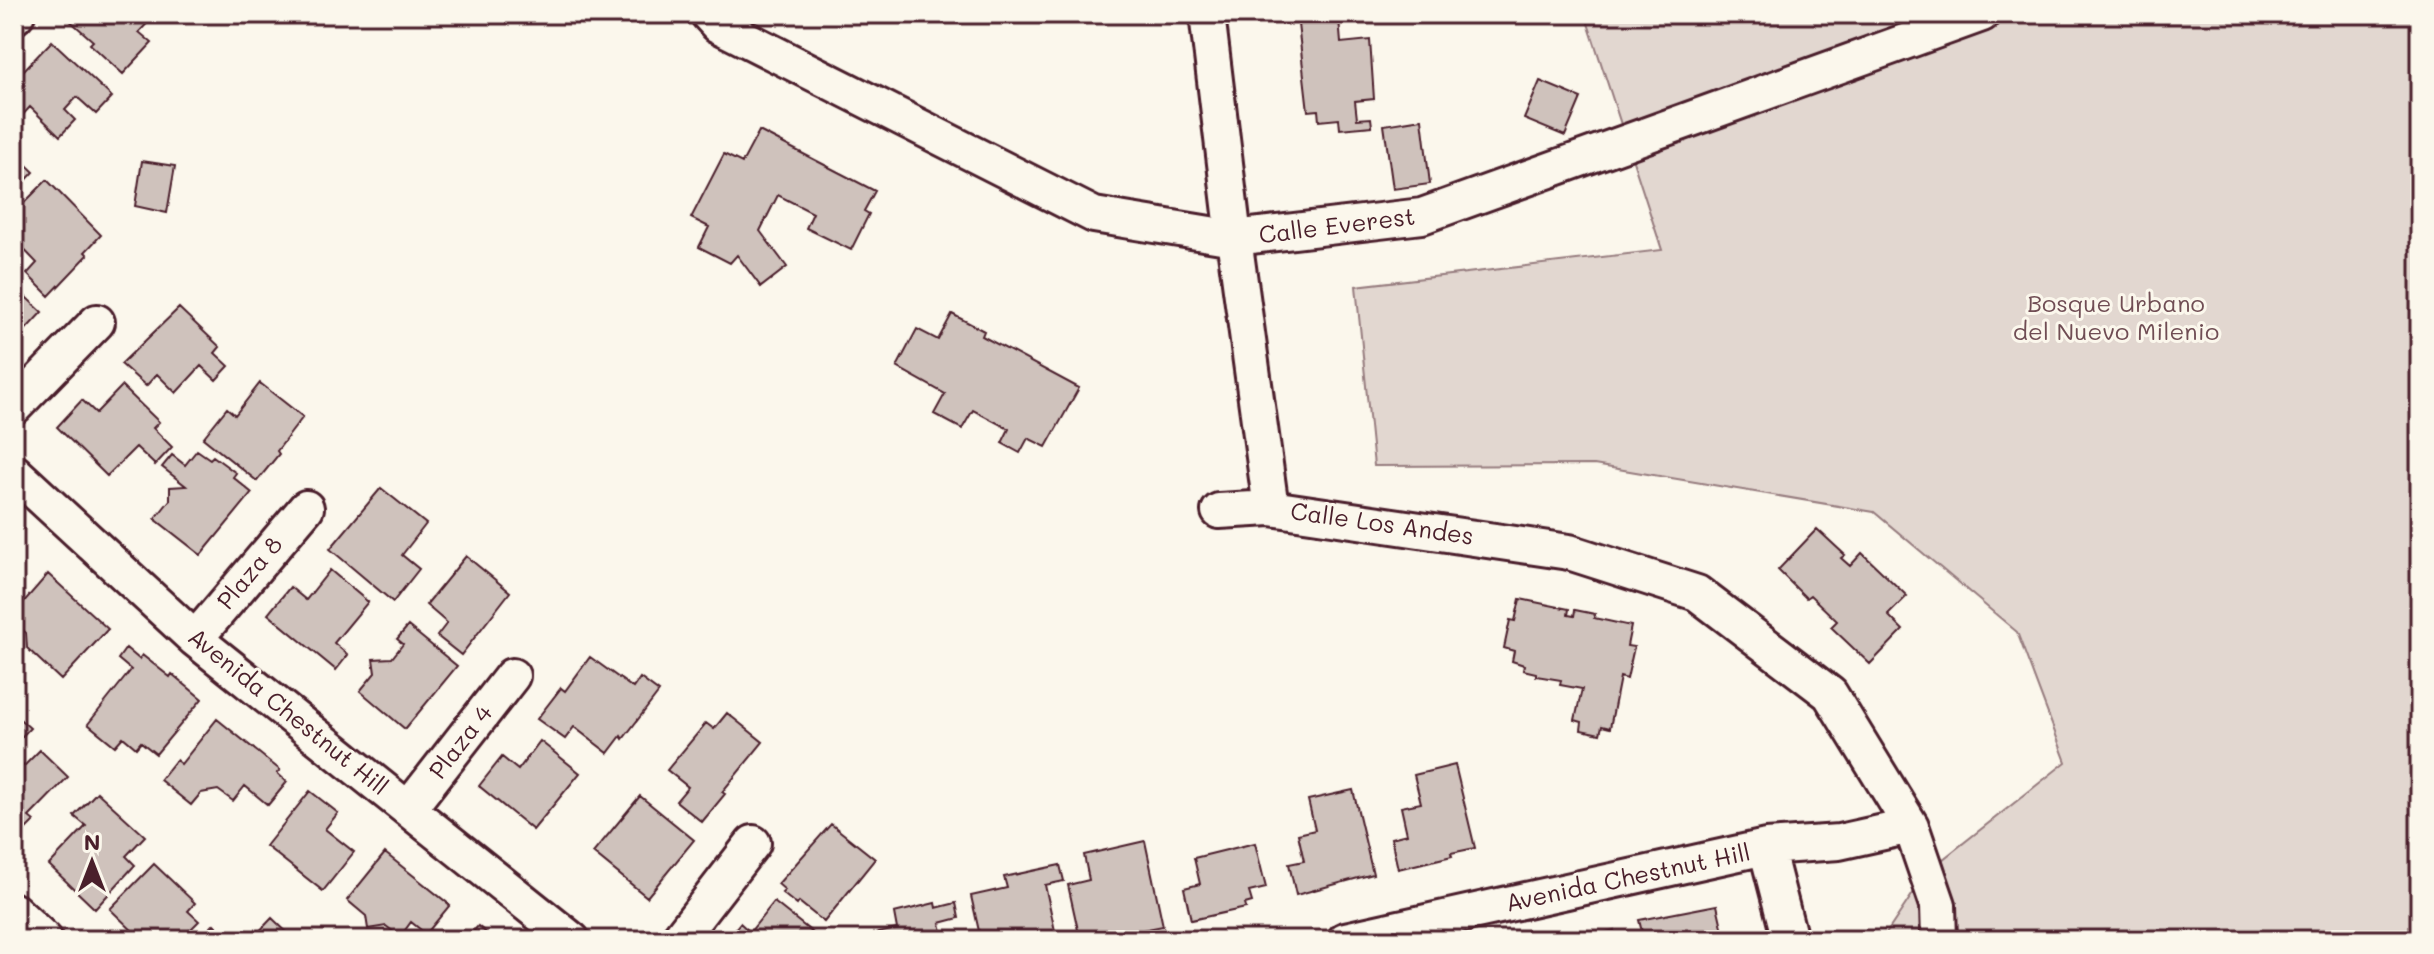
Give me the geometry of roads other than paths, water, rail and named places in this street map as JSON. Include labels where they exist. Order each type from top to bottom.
[{"type":"street","name":"Calle Everest","points":[[708,14],[718,25],[1094,215],[1234,238],[1422,216],[1982,14]]},
{"type":"street","name":"Calle Los Andes","points":[[1207,14],[1271,508],[1569,552],[1697,593],[1830,694],[1911,826],[1938,905],[1939,940]]},
{"type":"street","points":[[14,407],[97,322]]},
{"type":"street","name":"Avenida Chestnut Hill","points":[[14,472],[195,639],[572,940]]},
{"type":"street","name":"Plaza 8","points":[[195,639],[306,508]]},
{"type":"street","points":[[1219,511],[1271,508]]},
{"type":"street","name":"Plaza 4","points":[[409,808],[512,676]]},
{"type":"street","name":"Avenida Chestnut Hill","points":[[1345,940],[1766,847],[1839,842],[1911,826]]},
{"type":"street","points":[[678,940],[753,843]]},
{"type":"street","points":[[1766,847],[1790,940]]},
{"type":"street","points":[[14,911],[45,940]]},
{"type":"park label","name":"Bosque Urbano del Nuevo Milenio","points":[[2116,318]]}]
